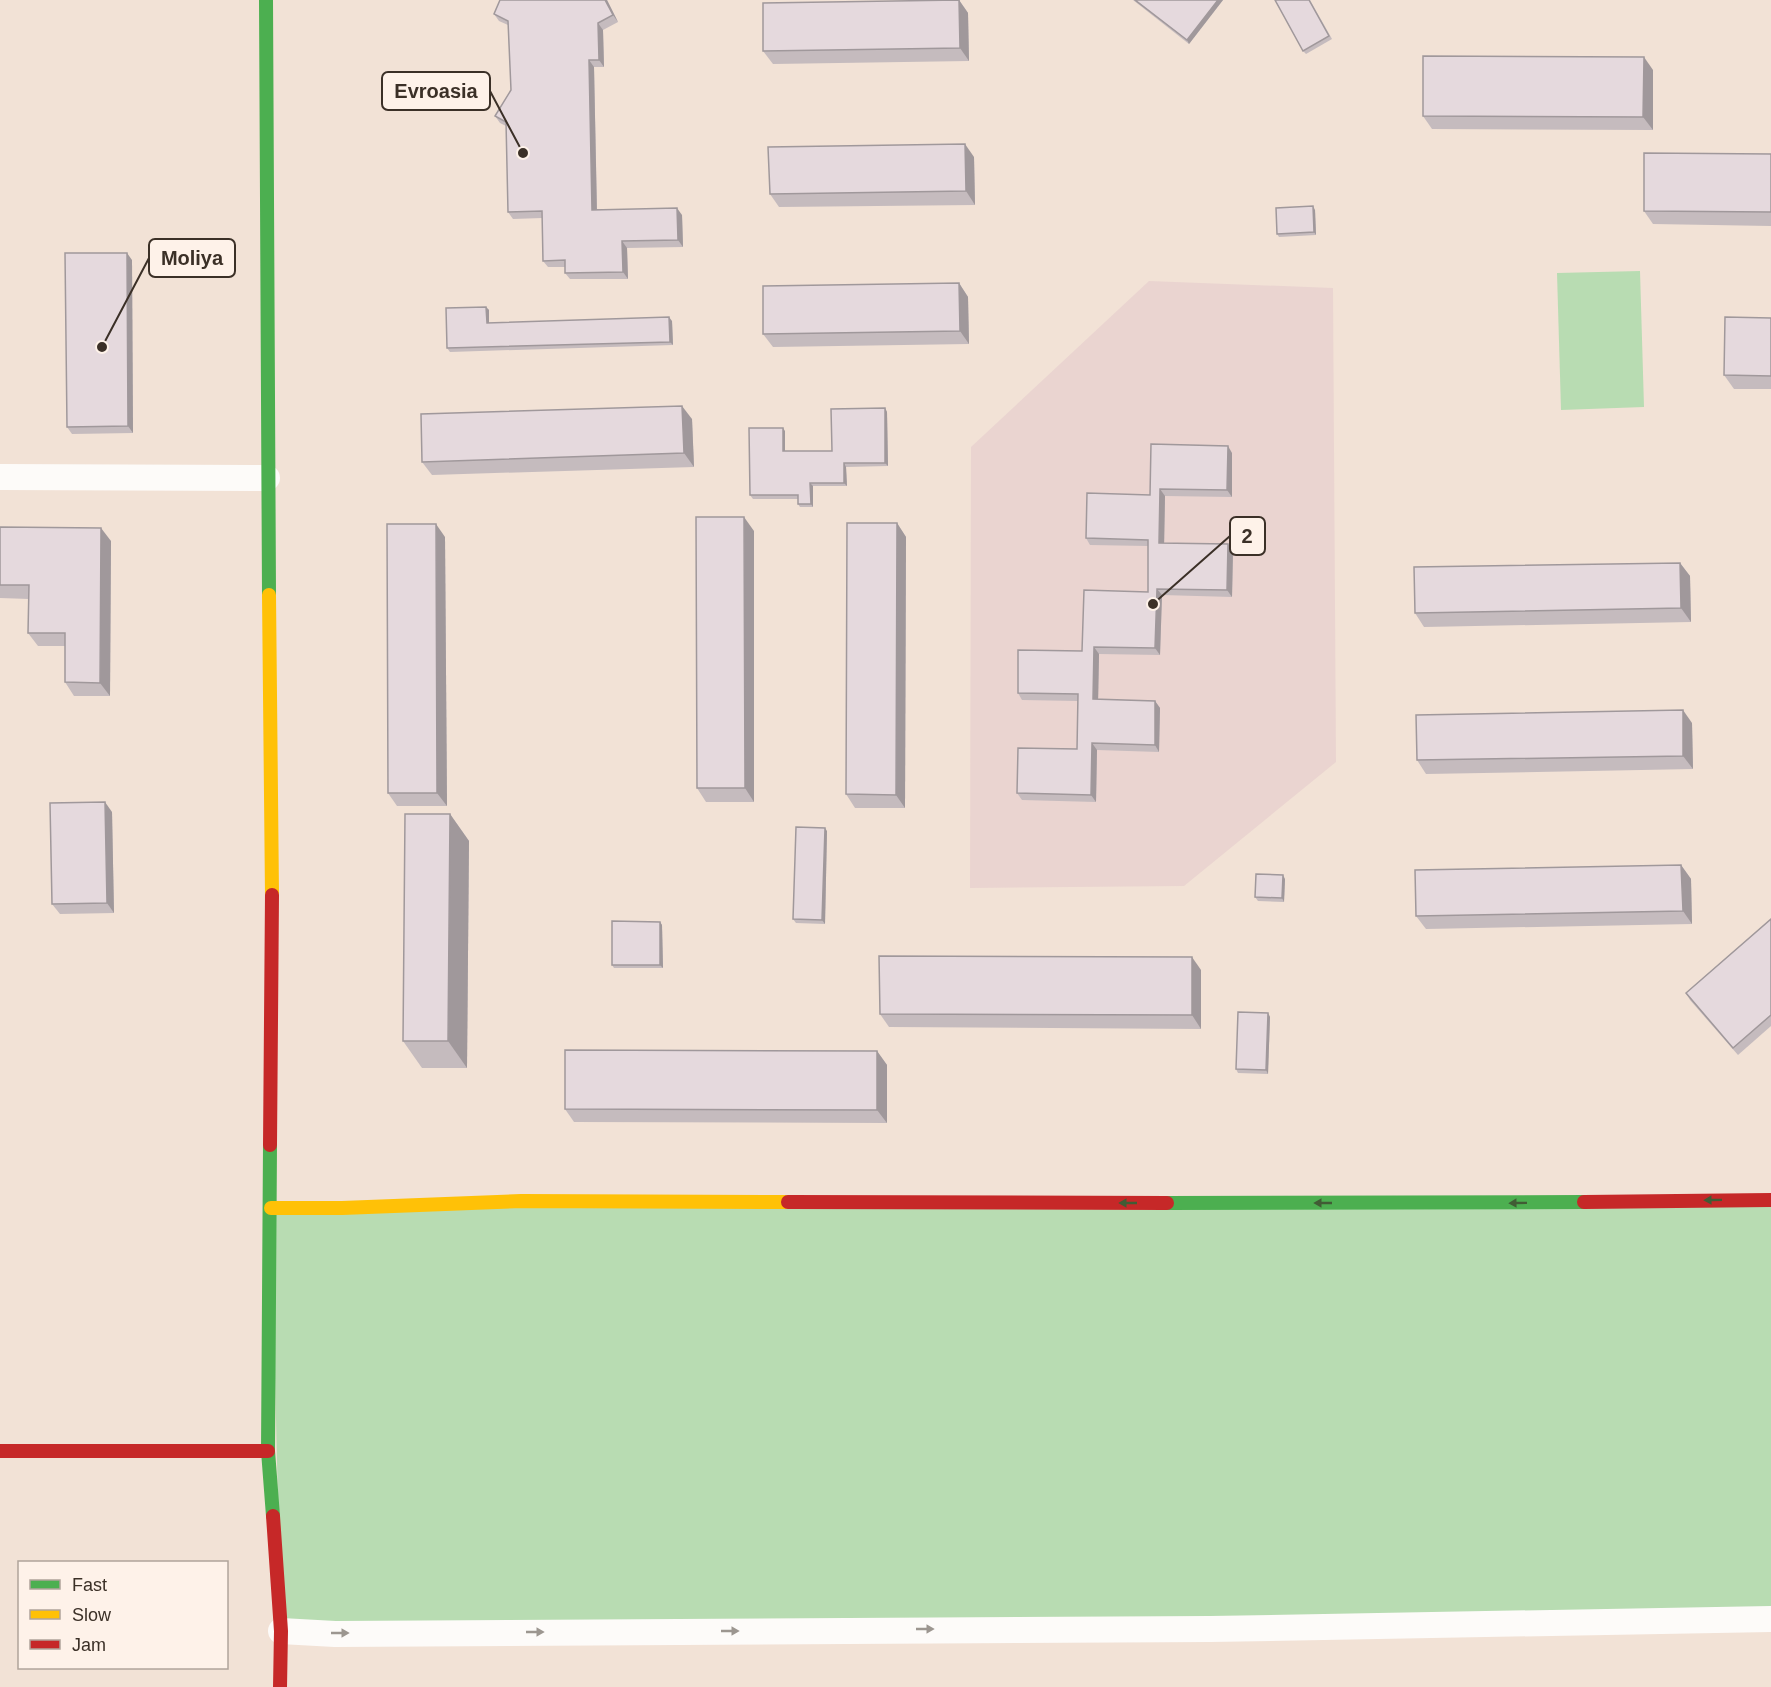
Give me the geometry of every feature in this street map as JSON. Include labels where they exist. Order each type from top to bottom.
[{"type":"street","points":[[266,0],[267,478],[272,827],[268,1451],[281,1631],[280,1687]]},
{"type":"street","points":[[0,477],[267,478]]},
{"type":"street","points":[[270,1208],[337,1209],[514,1201],[1463,1204],[1771,1200]]},
{"type":"street","points":[[0,1451],[268,1451]]},
{"type":"street","points":[[281,1631],[347,1634],[1210,1629],[1771,1619]]},
{"type":"shaded area","points":[[1149,281],[1333,288],[1336,762],[1184,886],[970,888],[971,447]]},
{"type":"green space","points":[[1640,271],[1644,407],[1561,410],[1557,273]]},
{"type":"green space","points":[[1771,1200],[1771,1619],[281,1631],[271,1208]]},
{"type":"building","points":[[500,0],[605,0],[613,15],[598,23],[599,60],[589,60],[592,210],[677,208],[678,240],[622,241],[623,272],[565,273],[565,260],[543,261],[542,211],[508,212],[506,122],[495,116],[511,90],[508,21],[494,14]]},
{"type":"building","points":[[959,0],[960,48],[763,51],[763,3]]},
{"type":"building","points":[[1135,0],[1218,0],[1187,40]]},
{"type":"building","points":[[1275,0],[1309,0],[1329,36],[1303,51]]},
{"type":"building","points":[[1423,56],[1644,57],[1643,117],[1423,116]]},
{"type":"building","points":[[965,144],[966,191],[770,194],[768,147]]},
{"type":"building","points":[[1644,153],[1771,154],[1771,212],[1644,211]]},
{"type":"building","points":[[1313,206],[1314,232],[1277,234],[1276,208]]},
{"type":"building","points":[[65,253],[127,253],[128,426],[67,427]]},
{"type":"building","points":[[959,283],[960,331],[763,334],[763,286]]},
{"type":"building","points":[[486,307],[487,323],[669,317],[670,342],[447,348],[446,308]]},
{"type":"building","points":[[1725,317],[1771,318],[1771,376],[1724,375]]},
{"type":"building","points":[[682,406],[684,453],[422,462],[421,414]]},
{"type":"building","points":[[885,408],[885,463],[844,463],[844,483],[810,483],[811,504],[798,504],[798,495],[750,495],[749,428],[783,428],[783,451],[832,451],[831,409]]},
{"type":"building","points":[[1151,444],[1228,446],[1227,490],[1160,489],[1159,543],[1228,544],[1227,590],[1157,589],[1155,648],[1094,647],[1093,699],[1155,701],[1155,745],[1092,743],[1091,795],[1017,793],[1018,748],[1077,749],[1078,694],[1018,693],[1018,650],[1082,651],[1084,590],[1148,592],[1148,540],[1086,538],[1087,493],[1150,495]]},
{"type":"building","points":[[696,517],[744,517],[745,788],[697,788]]},
{"type":"building","points":[[847,523],[897,523],[896,795],[846,794]]},
{"type":"building","points":[[387,524],[436,524],[437,793],[388,793]]},
{"type":"building","points":[[0,527],[101,528],[100,683],[65,682],[65,633],[28,633],[29,585],[0,585]]},
{"type":"building","points":[[1680,563],[1681,608],[1415,613],[1414,567]]},
{"type":"building","points":[[1683,710],[1683,756],[1417,760],[1416,715]]},
{"type":"building","points":[[105,802],[107,903],[52,904],[50,803]]},
{"type":"building","points":[[405,814],[450,814],[448,1041],[403,1041]]},
{"type":"building","points":[[796,827],[825,828],[822,920],[793,919]]},
{"type":"building","points":[[1681,865],[1683,911],[1416,916],[1415,870]]},
{"type":"building","points":[[1256,874],[1283,875],[1282,898],[1255,897]]},
{"type":"building","points":[[1771,919],[1771,1015],[1733,1048],[1686,993]]},
{"type":"building","points":[[612,921],[660,922],[660,965],[612,965]]},
{"type":"building","points":[[879,956],[1192,957],[1192,1015],[880,1014]]},
{"type":"building","points":[[1238,1012],[1268,1013],[1266,1070],[1236,1069]]},
{"type":"building","points":[[565,1050],[877,1051],[877,1110],[565,1109]]},
{"type":"traffic: fast","points":[[266,0],[269,595]]},
{"type":"traffic: fast","points":[[270,1145],[268,1451],[273,1516]]},
{"type":"traffic: fast","points":[[1167,1203],[1584,1202]]},
{"type":"traffic: slow","points":[[269,595],[272,895]]},
{"type":"traffic: slow","points":[[271,1208],[342,1208],[521,1201],[788,1202]]},
{"type":"traffic: jam","points":[[270,1145],[272,895]]},
{"type":"traffic: jam","points":[[1584,1202],[1771,1200]]},
{"type":"traffic: jam","points":[[788,1202],[1167,1203]]},
{"type":"traffic: jam","points":[[0,1451],[268,1451]]},
{"type":"traffic: jam","points":[[273,1516],[281,1631],[280,1687]]},
{"type":"place","name":"Evroasia","points":[[523,153]]},
{"type":"place","name":"Moliya","points":[[102,347]]},
{"type":"place","name":"2","points":[[1153,604]]}]
